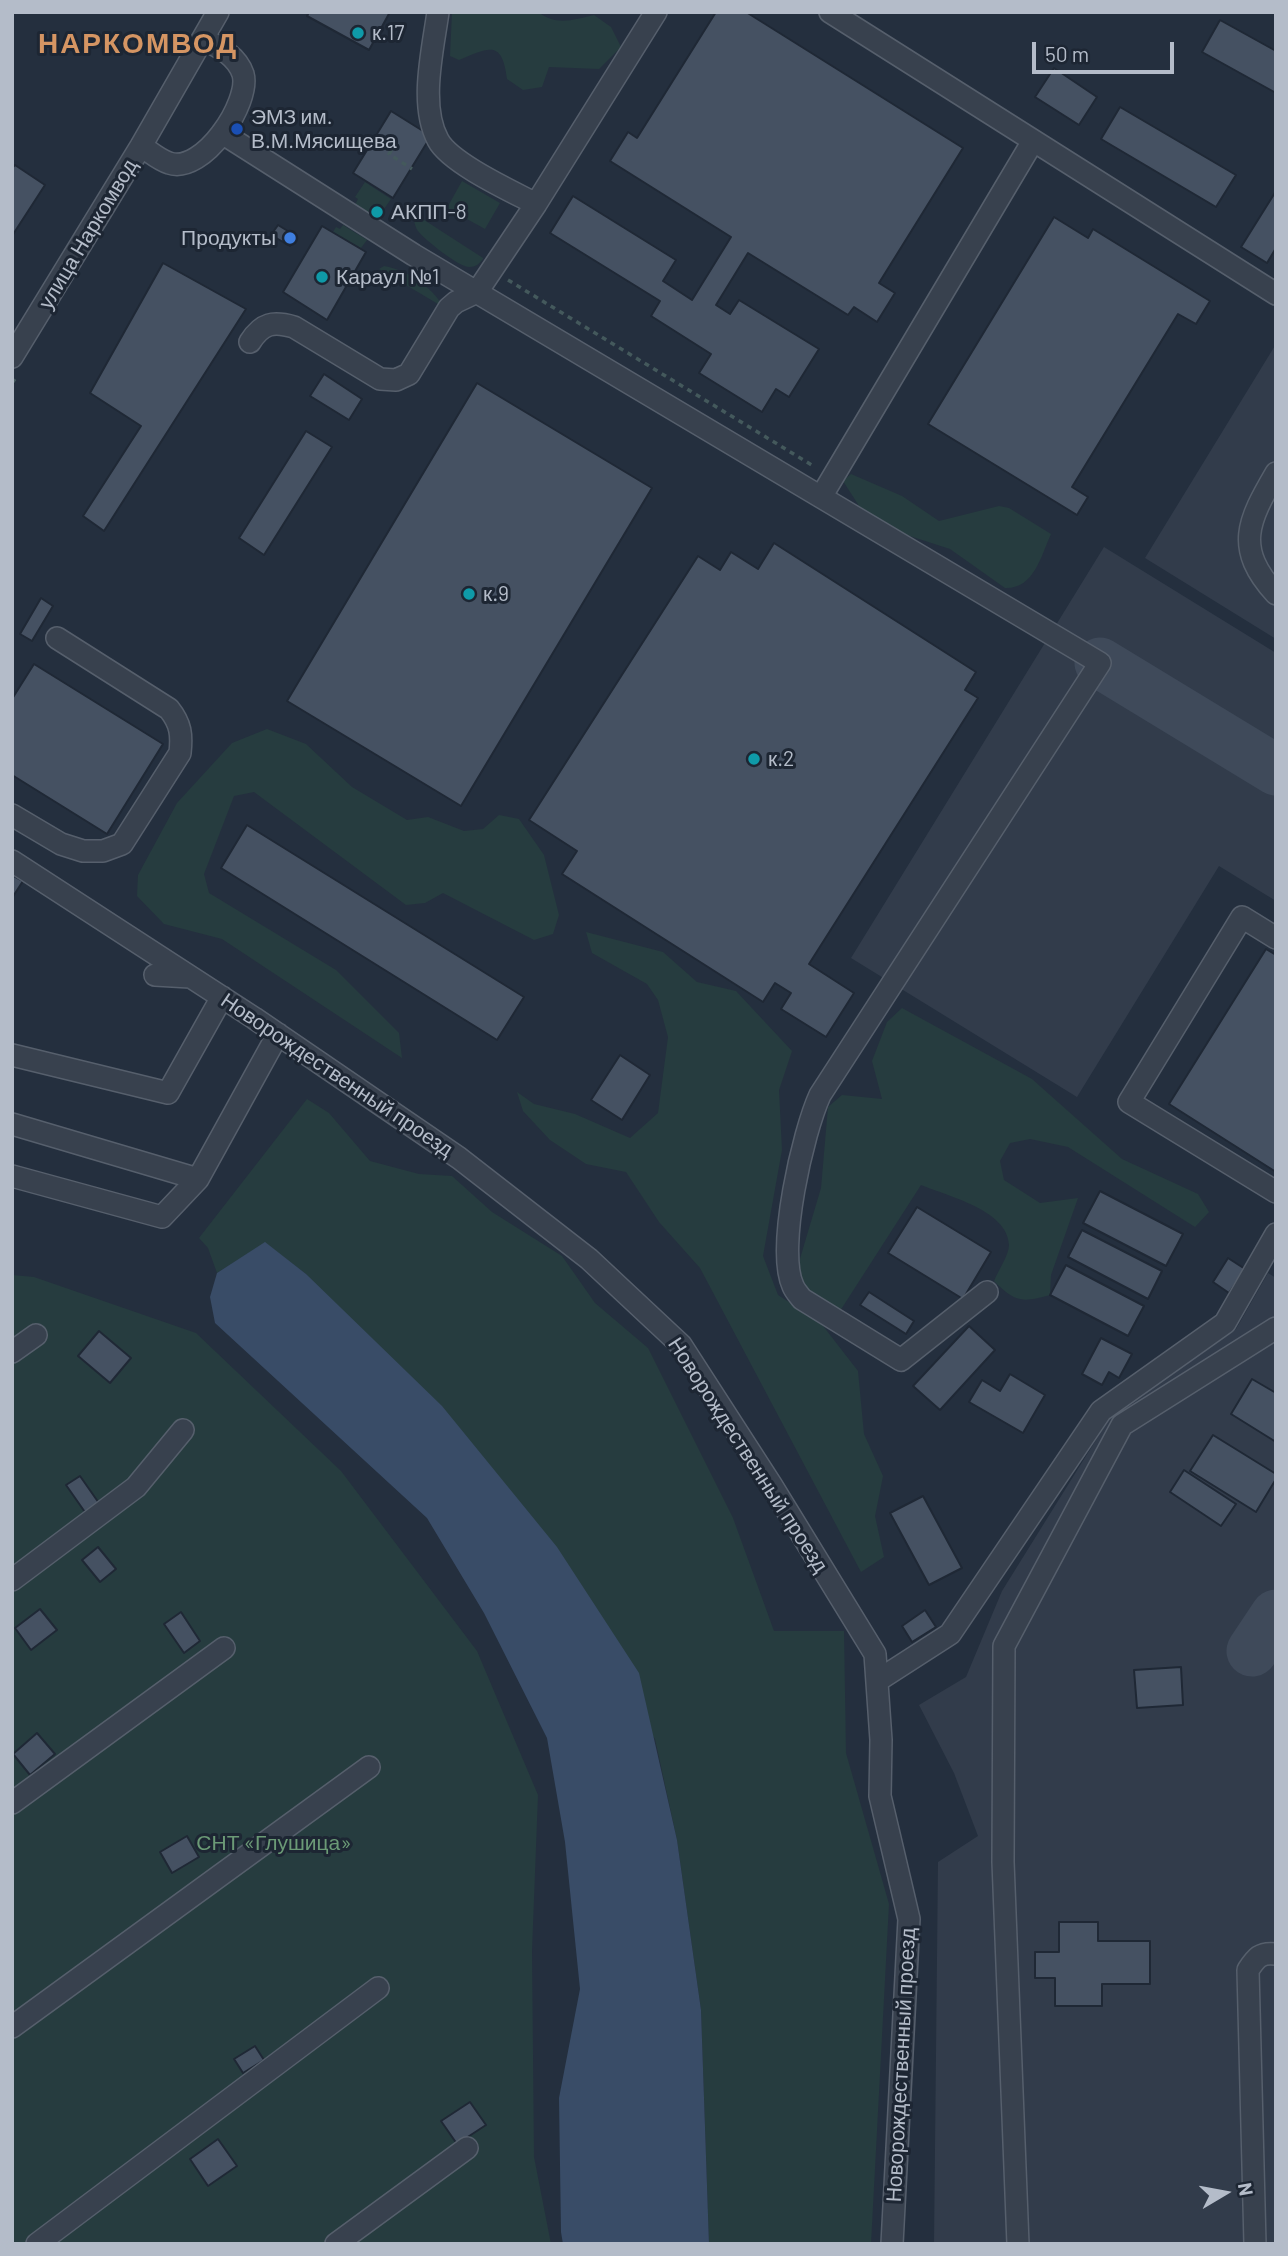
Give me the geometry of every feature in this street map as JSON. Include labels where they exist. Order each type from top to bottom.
[{"type":"street","name":"улица Наркомвод","points":[[12,357],[141,146],[218,12]]},
{"type":"street","points":[[438,12],[428,95],[433,126],[439,142],[462,163],[536,204]]},
{"type":"street","points":[[250,342],[257,330],[266,326],[276,324],[294,327],[380,379],[396,380],[409,374],[449,308],[477,292],[536,204],[656,12]]},
{"type":"street","points":[[830,12],[1276,293]]},
{"type":"street","name":"улица Наркомвод","points":[[141,146],[170,164],[191,162],[212,146],[222,133],[242,95],[243,75],[233,57],[204,39]]},
{"type":"street","points":[[222,133],[414,255],[1100,663],[820,1095],[813,1110],[797,1177],[787,1246],[792,1286],[802,1299],[901,1360],[987,1292]]},
{"type":"street","points":[[821,496],[1033,141]]},
{"type":"street","points":[[1276,473],[1254,509],[1249,536],[1252,556],[1261,577],[1276,594]]},
{"type":"street","points":[[12,816],[61,844],[83,852],[103,851],[121,844],[180,753],[182,738],[179,722],[169,709],[57,638]]},
{"type":"street","name":"Новорождественный проезд","points":[[12,860],[278,1034],[459,1158],[589,1259],[681,1345],[772,1486],[875,1654],[881,1740],[880,1796],[909,1919],[892,2244]]},
{"type":"street","points":[[1276,938],[1242,917],[1129,1102],[1276,1192]]},
{"type":"street","points":[[155,975],[192,977]]},
{"type":"street","points":[[12,1055],[168,1093],[222,997]]},
{"type":"street","points":[[12,1176],[162,1217],[198,1179],[278,1034]]},
{"type":"street","points":[[12,1124],[198,1179]]},
{"type":"street","points":[[877,1681],[950,1634],[1101,1411],[1225,1323],[1276,1234]]},
{"type":"street","points":[[1018,2244],[1003,1862],[1004,1646],[1122,1425],[1276,1328]]},
{"type":"street","points":[[12,1352],[36,1335]]},
{"type":"street","points":[[12,1580],[136,1487],[183,1430]]},
{"type":"street","points":[[12,1803],[224,1648]]},
{"type":"street","points":[[12,2027],[369,1767]]},
{"type":"street","points":[[1255,2244],[1248,1970],[1257,1956],[1276,1954]]},
{"type":"street","points":[[37,2244],[378,1988]]},
{"type":"street","points":[[336,2244],[467,2148]]},
{"type":"path","points":[[373,140],[412,169]]},
{"type":"path","points":[[491,270],[832,477]]},
{"type":"shaded area","points":[[1276,344],[1276,639],[1145,558]]},
{"type":"shaded area","points":[[1104,547],[1276,653],[1276,901],[1219,866],[1077,1097],[851,958]]},
{"type":"shaded area","points":[[1268,1273],[1276,1278],[1276,2244],[934,2244],[938,1862],[978,1836],[954,1773],[919,1705],[966,1677],[1002,1591],[1109,1419],[1236,1329]]},
{"type":"green space","points":[[452,12],[538,12],[551,19],[565,21],[594,15],[611,27],[621,47],[599,69],[549,67],[542,87],[523,90],[507,79],[502,57],[498,52],[486,50],[459,60],[450,56]]},
{"type":"green space","points":[[462,181],[500,203],[485,229],[447,208]]},
{"type":"green space","points":[[365,182],[391,199],[384,209],[376,204],[369,214],[355,205],[358,199],[355,197]]},
{"type":"green space","points":[[418,216],[483,259],[477,265],[469,267],[450,258],[417,230],[414,221]]},
{"type":"green space","points":[[343,225],[367,240],[361,248],[333,232],[336,227],[340,229]]},
{"type":"green space","points":[[384,266],[408,274],[430,290],[441,303],[435,313],[433,314],[438,304],[379,269]]},
{"type":"green space","points":[[851,474],[902,496],[939,521],[999,506],[1009,508],[1051,534],[1030,577],[1015,587],[1005,588],[950,549],[885,528],[861,509],[843,481]]},
{"type":"green space","points":[[267,729],[306,744],[352,787],[407,820],[428,817],[464,831],[483,829],[499,815],[519,819],[544,855],[559,915],[553,934],[534,940],[443,893],[425,903],[406,905],[254,792],[234,796],[204,874],[209,893],[336,970],[399,1033],[402,1058],[222,939],[164,924],[137,896],[138,875],[177,803],[232,743]]},
{"type":"green space","points":[[586,932],[663,952],[697,982],[736,991],[792,1051],[779,1090],[782,1150],[763,1256],[778,1295],[820,1322],[858,1371],[864,1434],[883,1476],[875,1516],[884,1557],[861,1572],[700,1268],[659,1222],[626,1172],[586,1164],[550,1140],[523,1111],[517,1092],[534,1104],[575,1114],[630,1138],[658,1113],[668,1037],[658,1000],[647,984],[592,953]]},
{"type":"green space","points":[[902,1008],[1032,1079],[1122,1159],[1198,1194],[1209,1212],[1195,1227],[1068,1147],[1030,1139],[1010,1143],[1000,1161],[1004,1180],[1040,1203],[1078,1198],[1051,1275],[1050,1295],[1025,1300],[1013,1297],[1001,1288],[994,1281],[1009,1245],[1006,1233],[998,1222],[974,1206],[921,1185],[840,1311],[802,1299],[799,1262],[821,1188],[828,1107],[842,1095],[882,1099],[872,1061],[887,1022]]},
{"type":"green space","points":[[307,1099],[329,1113],[370,1161],[419,1174],[452,1176],[492,1212],[562,1256],[595,1303],[648,1348],[733,1518],[774,1631],[844,1631],[846,1753],[889,1904],[871,2244],[709,2244],[701,2010],[677,1840],[655,1739],[306,1274],[265,1243],[217,1273],[208,1248],[199,1238]]},
{"type":"green space","name":"СНТ «Глушица»","points":[[12,1275],[34,1277],[196,1333],[341,1471],[477,1651],[538,1795],[532,1951],[534,2157],[551,2244],[12,2244]]},
{"type":"water","points":[[265,1242],[306,1274],[442,1406],[557,1547],[639,1673],[677,1840],[701,2010],[709,2244],[563,2244],[559,2098],[580,1989],[565,1842],[547,1738],[484,1613],[427,1518],[215,1323],[210,1297],[217,1273]]},
{"type":"building","name":"к.17","points":[[309,12],[390,12],[369,50],[307,16]]},
{"type":"building","points":[[716,12],[746,12],[963,148],[879,283],[895,293],[877,322],[854,307],[848,315],[748,253],[716,305],[730,314],[739,300],[819,349],[789,397],[776,389],[762,412],[699,373],[711,354],[651,316],[660,301],[550,233],[573,196],[676,260],[663,281],[692,300],[731,237],[610,161],[628,132],[637,138]]},
{"type":"building","points":[[1220,20],[1276,51],[1276,93],[1202,52]]},
{"type":"building","points":[[1054,68],[1097,97],[1079,125],[1035,97]]},
{"type":"building","points":[[1120,107],[1236,175],[1216,207],[1101,139]]},
{"type":"building","points":[[391,111],[431,136],[393,198],[353,173]]},
{"type":"building","points":[[15,165],[45,185],[12,236],[12,168]]},
{"type":"building","points":[[1276,191],[1276,248],[1267,263],[1241,247]]},
{"type":"building","name":"АКПП-8","points":[[377,207],[382,210],[377,217],[372,214]]},
{"type":"building","points":[[1054,217],[1088,238],[1093,229],[1210,301],[1196,324],[1178,314],[1072,487],[1088,497],[1077,515],[928,424]]},
{"type":"building","points":[[278,225],[296,236],[290,246],[271,235]]},
{"type":"building","name":"Караул №1","points":[[322,226],[366,252],[327,320],[283,292]]},
{"type":"building","points":[[163,263],[246,309],[104,531],[83,516],[141,426],[90,393]]},
{"type":"building","points":[[324,374],[362,399],[349,420],[310,396]]},
{"type":"building","name":"к.9","points":[[477,383],[652,488],[461,806],[287,701]]},
{"type":"building","points":[[306,431],[332,447],[264,555],[239,538]]},
{"type":"building","name":"к.2","points":[[774,543],[976,672],[965,690],[978,698],[809,964],[854,993],[826,1037],[781,1009],[791,993],[775,983],[763,1002],[562,874],[577,851],[529,820],[698,556],[720,570],[731,552],[758,569]]},
{"type":"building","points":[[41,598],[53,606],[32,641],[20,634]]},
{"type":"building","points":[[34,664],[163,744],[107,834],[12,775],[12,699]]},
{"type":"building","points":[[247,825],[524,997],[497,1040],[221,868]]},
{"type":"building","points":[[12,875],[23,881],[12,898]]},
{"type":"building","points":[[1266,949],[1276,955],[1276,1172],[1169,1104]]},
{"type":"building","points":[[620,1055],[650,1075],[622,1120],[591,1100]]},
{"type":"building","points":[[1100,1191],[1183,1234],[1166,1266],[1083,1223]]},
{"type":"building","points":[[917,1207],[991,1252],[963,1299],[888,1253]]},
{"type":"building","points":[[1082,1230],[1162,1271],[1148,1299],[1068,1257]]},
{"type":"building","points":[[1228,1258],[1245,1269],[1229,1293],[1213,1282]]},
{"type":"building","points":[[1066,1265],[1144,1306],[1128,1336],[1050,1295]]},
{"type":"building","points":[[869,1292],[914,1321],[906,1334],[860,1305]]},
{"type":"building","points":[[969,1326],[995,1350],[940,1410],[913,1386]]},
{"type":"building","points":[[99,1331],[131,1358],[110,1383],[78,1356]]},
{"type":"building","points":[[1101,1338],[1132,1354],[1119,1378],[1109,1372],[1102,1385],[1082,1374]]},
{"type":"building","points":[[1010,1374],[1045,1395],[1023,1433],[969,1402],[982,1380],[1000,1391]]},
{"type":"building","points":[[1252,1379],[1276,1393],[1276,1442],[1231,1414]]},
{"type":"building","points":[[1213,1435],[1276,1474],[1276,1479],[1256,1512],[1190,1471]]},
{"type":"building","points":[[1184,1470],[1236,1504],[1221,1526],[1170,1492]]},
{"type":"building","points":[[80,1476],[101,1506],[87,1515],[66,1485]]},
{"type":"building","points":[[923,1496],[962,1568],[929,1585],[890,1513]]},
{"type":"building","points":[[98,1547],[116,1569],[100,1582],[82,1560]]},
{"type":"building","points":[[40,1609],[57,1630],[31,1650],[15,1628]]},
{"type":"building","points":[[925,1610],[936,1627],[912,1642],[902,1626]]},
{"type":"building","points":[[181,1612],[200,1641],[184,1653],[164,1624]]},
{"type":"building","points":[[1181,1667],[1183,1705],[1137,1708],[1134,1670]]},
{"type":"building","points":[[37,1733],[55,1754],[30,1775],[13,1754]]},
{"type":"building","points":[[187,1836],[199,1857],[172,1873],[160,1852]]},
{"type":"building","points":[[1059,1922],[1098,1922],[1098,1941],[1150,1941],[1150,1984],[1102,1984],[1102,2006],[1055,2006],[1055,1978],[1035,1978],[1035,1952],[1059,1952]]},
{"type":"building","points":[[255,2046],[264,2060],[243,2073],[234,2059]]},
{"type":"building","points":[[470,2102],[486,2125],[457,2144],[441,2121]]},
{"type":"building","points":[[218,2139],[237,2166],[208,2186],[190,2159]]},
{"type":"taxiway","points":[[1100,663],[1276,770]]},
{"type":"taxiway","points":[[1252,1651],[1276,1615]]},
{"type":"place","name":"к.17","points":[[358,33]]},
{"type":"place","name":"ЭМЗ им. В.М.Мясищева","points":[[237,129]]},
{"type":"place","name":"АКПП-8","points":[[377,212]]},
{"type":"place","name":"Продукты","points":[[290,238]]},
{"type":"place","name":"Караул №1","points":[[322,277]]},
{"type":"place","name":"к.9","points":[[469,594]]},
{"type":"place","name":"к.2","points":[[754,759]]},
{"type":"district","name":"НАРКОМВОД","points":[[138,44]]}]
